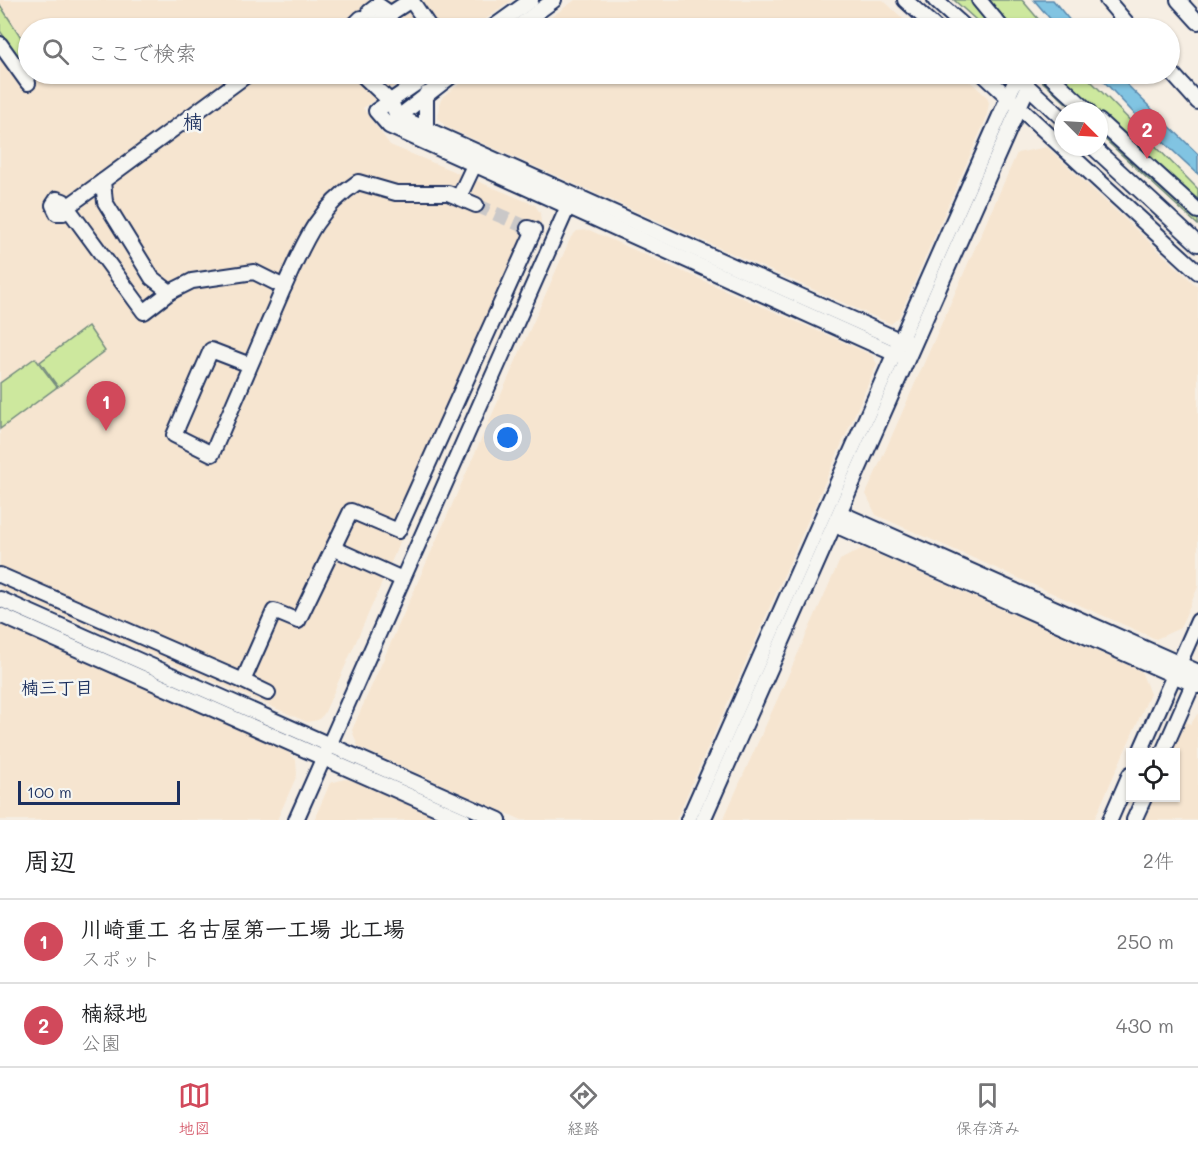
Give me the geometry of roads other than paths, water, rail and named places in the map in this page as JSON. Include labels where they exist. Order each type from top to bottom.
[{"type":"street","points":[[376,18],[391,14],[411,0],[423,18]]},
{"type":"street","points":[[506,18],[531,0]]},
{"type":"street","points":[[530,18],[554,0]]},
{"type":"street","points":[[905,0],[925,18]]},
{"type":"street","points":[[935,0],[955,18]]},
{"type":"street","points":[[979,0],[994,18]]},
{"type":"street","points":[[1107,0],[1122,18]]},
{"type":"street","points":[[1178,0],[1198,22]]},
{"type":"street","points":[[0,44],[18,69]]},
{"type":"street","points":[[1180,82],[1198,102]]},
{"type":"street","points":[[234,84],[68,207],[144,312],[170,292],[192,281],[254,272],[284,287]]},
{"type":"street","points":[[372,84],[391,102]]},
{"type":"street","points":[[416,84],[376,111],[477,159],[573,195],[906,343]]},
{"type":"street","points":[[393,121],[440,84]]},
{"type":"street","points":[[994,84],[1198,272]]},
{"type":"street","points":[[906,343],[1013,84]]},
{"type":"street","points":[[1025,84],[1054,111]]},
{"type":"street","points":[[1059,84],[1078,102]]},
{"type":"street","points":[[688,820],[906,343],[1028,87]]},
{"type":"street","points":[[426,94],[426,128]]},
{"type":"street","points":[[393,121],[426,128],[567,208],[900,356]]},
{"type":"street","points":[[1108,129],[1198,212]]},
{"type":"street","points":[[1103,156],[1198,244]]},
{"type":"street","points":[[459,197],[477,159]]},
{"type":"street","points":[[103,181],[105,202],[111,212],[152,278],[170,292]]},
{"type":"street","points":[[250,365],[211,350],[174,435],[212,454],[312,225],[338,195],[358,182],[396,193],[448,193],[476,205]]},
{"type":"street","points":[[296,820],[573,195]]},
{"type":"street","points":[[243,681],[274,611],[298,621],[351,512],[398,531],[534,230],[528,228]]},
{"type":"street","points":[[703,820],[837,519],[900,356]]},
{"type":"street","points":[[837,519],[1197,678],[1165,748]]},
{"type":"street","points":[[333,548],[402,579]]},
{"type":"street","points":[[0,574],[268,693]]},
{"type":"street","points":[[0,599],[499,820]]},
{"type":"street","points":[[0,615],[464,820]]},
{"type":"street","points":[[1142,748],[1198,621]]},
{"type":"street","points":[[1110,820],[1126,785]]},
{"type":"street","points":[[1134,820],[1142,802]]},
{"type":"water","points":[[1034,0],[1053,0],[1068,18],[1049,18]]},
{"type":"water","points":[[1106,84],[1126,84],[1198,154],[1198,174],[1144,124]]},
{"type":"tunnel","points":[[476,205],[528,228]]},
{"type":"place","name":"楠緑地","points":[[1147,159]]},
{"type":"place","name":"川崎重工 名古屋第一工場 北工場","points":[[106,431]]},
{"type":"district","name":"楠","points":[[193,122]]},
{"type":"district","name":"楠三丁目","points":[[57,688]]}]
